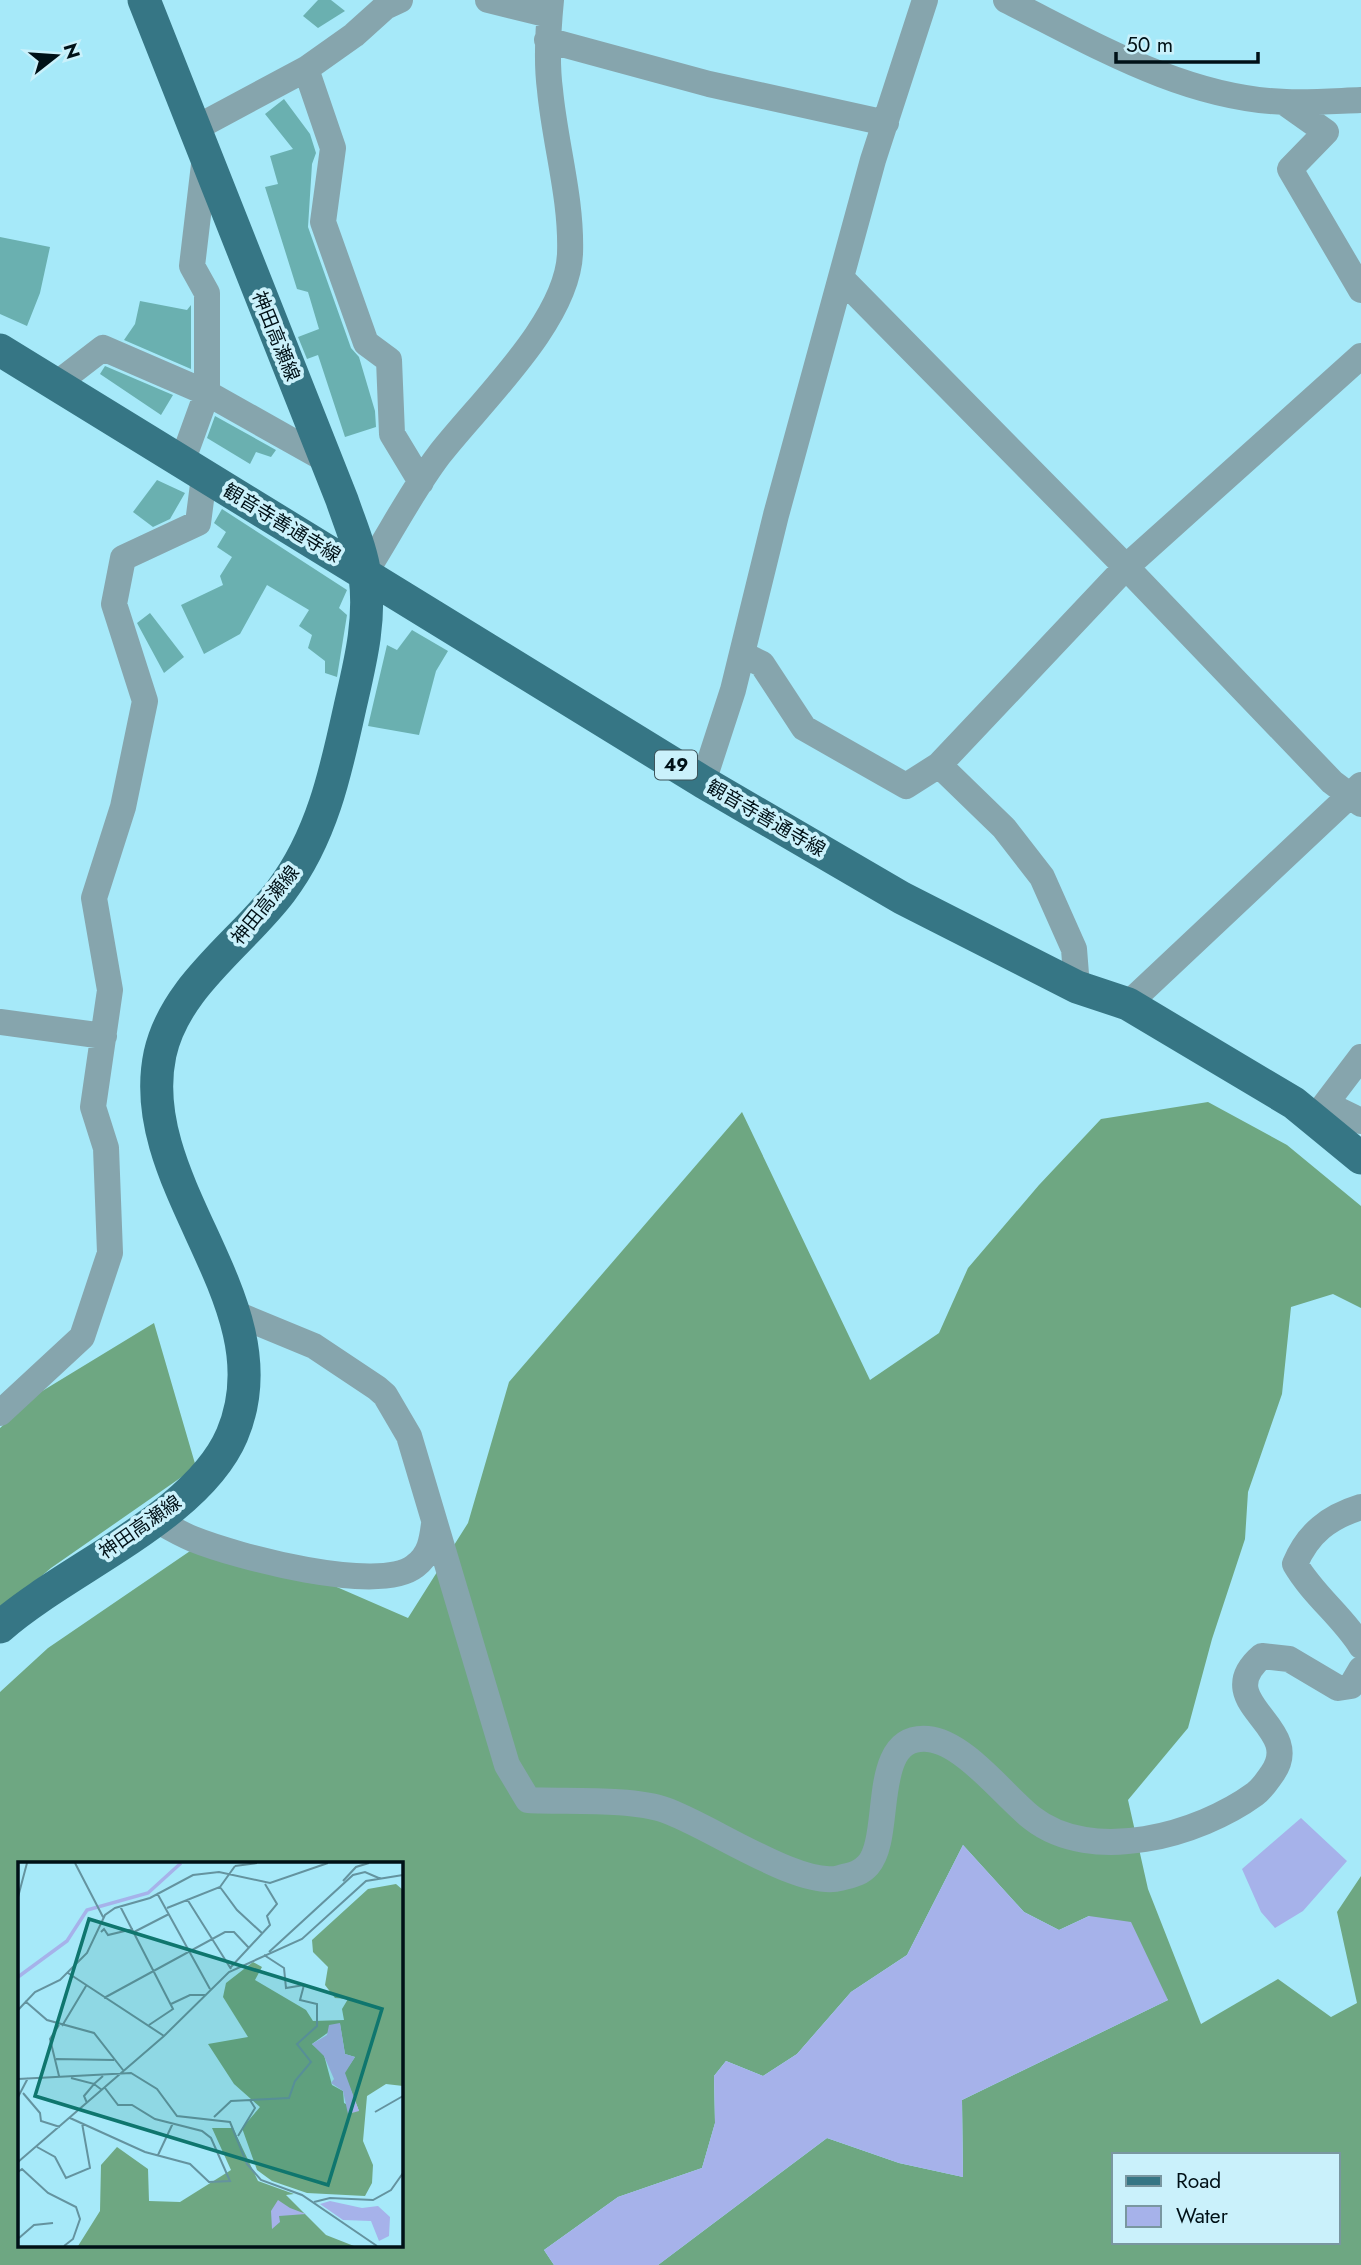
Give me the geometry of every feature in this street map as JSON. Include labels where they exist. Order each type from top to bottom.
[{"type":"main road","name":"神田高瀬線","points":[[0,1627],[41,1595],[177,1503],[210,1470],[232,1435],[241,1401],[244,1363],[234,1313],[173,1166],[160,1126],[156,1087],[161,1051],[178,1011],[202,978],[282,890],[307,850],[326,804],[339,758],[366,632],[365,573],[326,460],[144,0]]},
{"type":"main road","name":"観音寺善通寺線","points":[[0,350],[703,782],[902,898],[1077,987],[1128,1004],[1294,1103],[1320,1111],[1361,1158]]},
{"type":"street","points":[[0,1413],[82,1337],[110,1253],[106,1148],[93,1107],[110,990],[94,898],[123,807],[145,701],[114,604],[123,558],[198,523],[193,470],[207,393],[208,293],[192,266],[200,143],[354,35],[385,7],[400,0]]},
{"type":"street","points":[[488,0],[549,18],[709,84],[886,123]]},
{"type":"street","points":[[703,782],[742,653],[841,278],[925,0]]},
{"type":"street","points":[[1006,0],[1121,58],[1209,91],[1284,103],[1361,100]]},
{"type":"street","points":[[365,573],[437,457],[547,321],[567,280],[570,254],[568,210],[550,90],[549,18]]},
{"type":"street","points":[[306,69],[333,148],[323,222],[366,343],[389,360],[392,434],[421,482]]},
{"type":"street","points":[[1284,103],[1326,132],[1290,169],[1361,290]]},
{"type":"street","points":[[841,278],[1126,566],[1332,782],[1358,795],[1128,1004]]},
{"type":"street","points":[[55,385],[103,348],[207,393],[326,460]]},
{"type":"street","points":[[742,653],[762,664],[804,728],[906,786],[939,765],[1126,566],[1361,356]]},
{"type":"street","points":[[939,765],[1004,828],[1042,877],[1074,949],[1077,987]]},
{"type":"street","points":[[0,1022],[104,1037]]},
{"type":"street","points":[[1361,1057],[1320,1111],[1361,1121]]},
{"type":"street","points":[[234,1313],[314,1346],[385,1395],[409,1436],[507,1765],[528,1800],[662,1808],[709,1828],[793,1872],[815,1880],[832,1880],[859,1873],[870,1864],[881,1839],[883,1791],[892,1760],[901,1748],[927,1738],[943,1743],[966,1758],[1034,1819],[1063,1836],[1100,1844],[1138,1839],[1203,1823],[1227,1811],[1259,1792],[1276,1768],[1280,1757],[1279,1740],[1251,1703],[1243,1683],[1247,1668],[1262,1656],[1289,1659],[1338,1688],[1351,1686],[1361,1670]]},
{"type":"street","points":[[1361,1507],[1318,1528],[1304,1543],[1295,1564],[1308,1585],[1351,1631],[1361,1646]]},
{"type":"street","points":[[155,1519],[193,1539],[273,1563],[343,1575],[385,1578],[416,1566],[430,1548],[434,1524]]},
{"type":"green space","points":[[1208,1102],[1287,1145],[1361,1206],[1361,1308],[1333,1294],[1291,1307],[1282,1394],[1248,1492],[1245,1539],[1212,1639],[1188,1728],[1128,1800],[1148,1889],[1201,2024],[1278,1979],[1331,2017],[1357,2003],[1337,1912],[1361,1876],[1361,2265],[658,2265],[827,2138],[899,2163],[963,2177],[962,2100],[1168,2000],[1089,1916],[1059,1930],[1024,1912],[963,1845],[907,1955],[851,1992],[797,2054],[763,2076],[726,2061],[714,2076],[715,2123],[702,2168],[618,2197],[544,2250],[554,2265],[0,2265],[0,1692],[48,1648],[215,1534],[408,1618],[468,1523],[509,1382],[742,1112],[870,1380],[939,1333],[968,1268],[1039,1185],[1101,1119]]},
{"type":"green space","points":[[154,1323],[196,1467],[51,1568],[0,1611],[0,1428],[39,1393]]},
{"type":"water","points":[[1301,1818],[1347,1861],[1303,1911],[1275,1928],[1261,1912],[1242,1869]]},
{"type":"water","points":[[963,1845],[1024,1912],[1059,1930],[1089,1916],[1131,1922],[1168,2000],[962,2100],[963,2177],[899,2163],[827,2138],[658,2265],[554,2265],[544,2250],[618,2197],[702,2168],[715,2123],[714,2076],[726,2061],[763,2076],[797,2054],[851,1992],[907,1955]]},
{"type":"building","points":[[318,0],[331,0],[345,11],[318,28],[303,16]]},
{"type":"building","points":[[284,99],[310,134],[316,153],[312,164],[308,227],[351,348],[359,357],[375,411],[376,427],[345,437],[318,355],[307,359],[298,337],[319,329],[308,292],[297,289],[265,187],[278,184],[270,156],[293,149],[265,114]]},
{"type":"building","points":[[0,237],[50,247],[40,293],[27,326],[0,314]]},
{"type":"building","points":[[140,301],[187,310],[191,305],[191,369],[124,340],[135,324]]},
{"type":"building","points":[[105,366],[173,395],[161,415],[100,374]]},
{"type":"building","points":[[215,416],[276,450],[271,457],[256,452],[250,464],[207,438]]},
{"type":"building","points":[[157,480],[185,493],[170,519],[153,527],[133,512]]},
{"type":"building","points":[[222,509],[347,590],[339,608],[347,615],[337,677],[325,673],[325,661],[308,648],[312,635],[299,626],[309,610],[267,585],[240,634],[204,654],[181,605],[223,585],[220,576],[232,557],[217,547],[226,532],[214,523]]},
{"type":"building","points":[[150,613],[184,657],[164,673],[137,623]]},
{"type":"building","points":[[412,630],[448,651],[436,671],[419,735],[368,726],[387,645],[397,650]]}]
